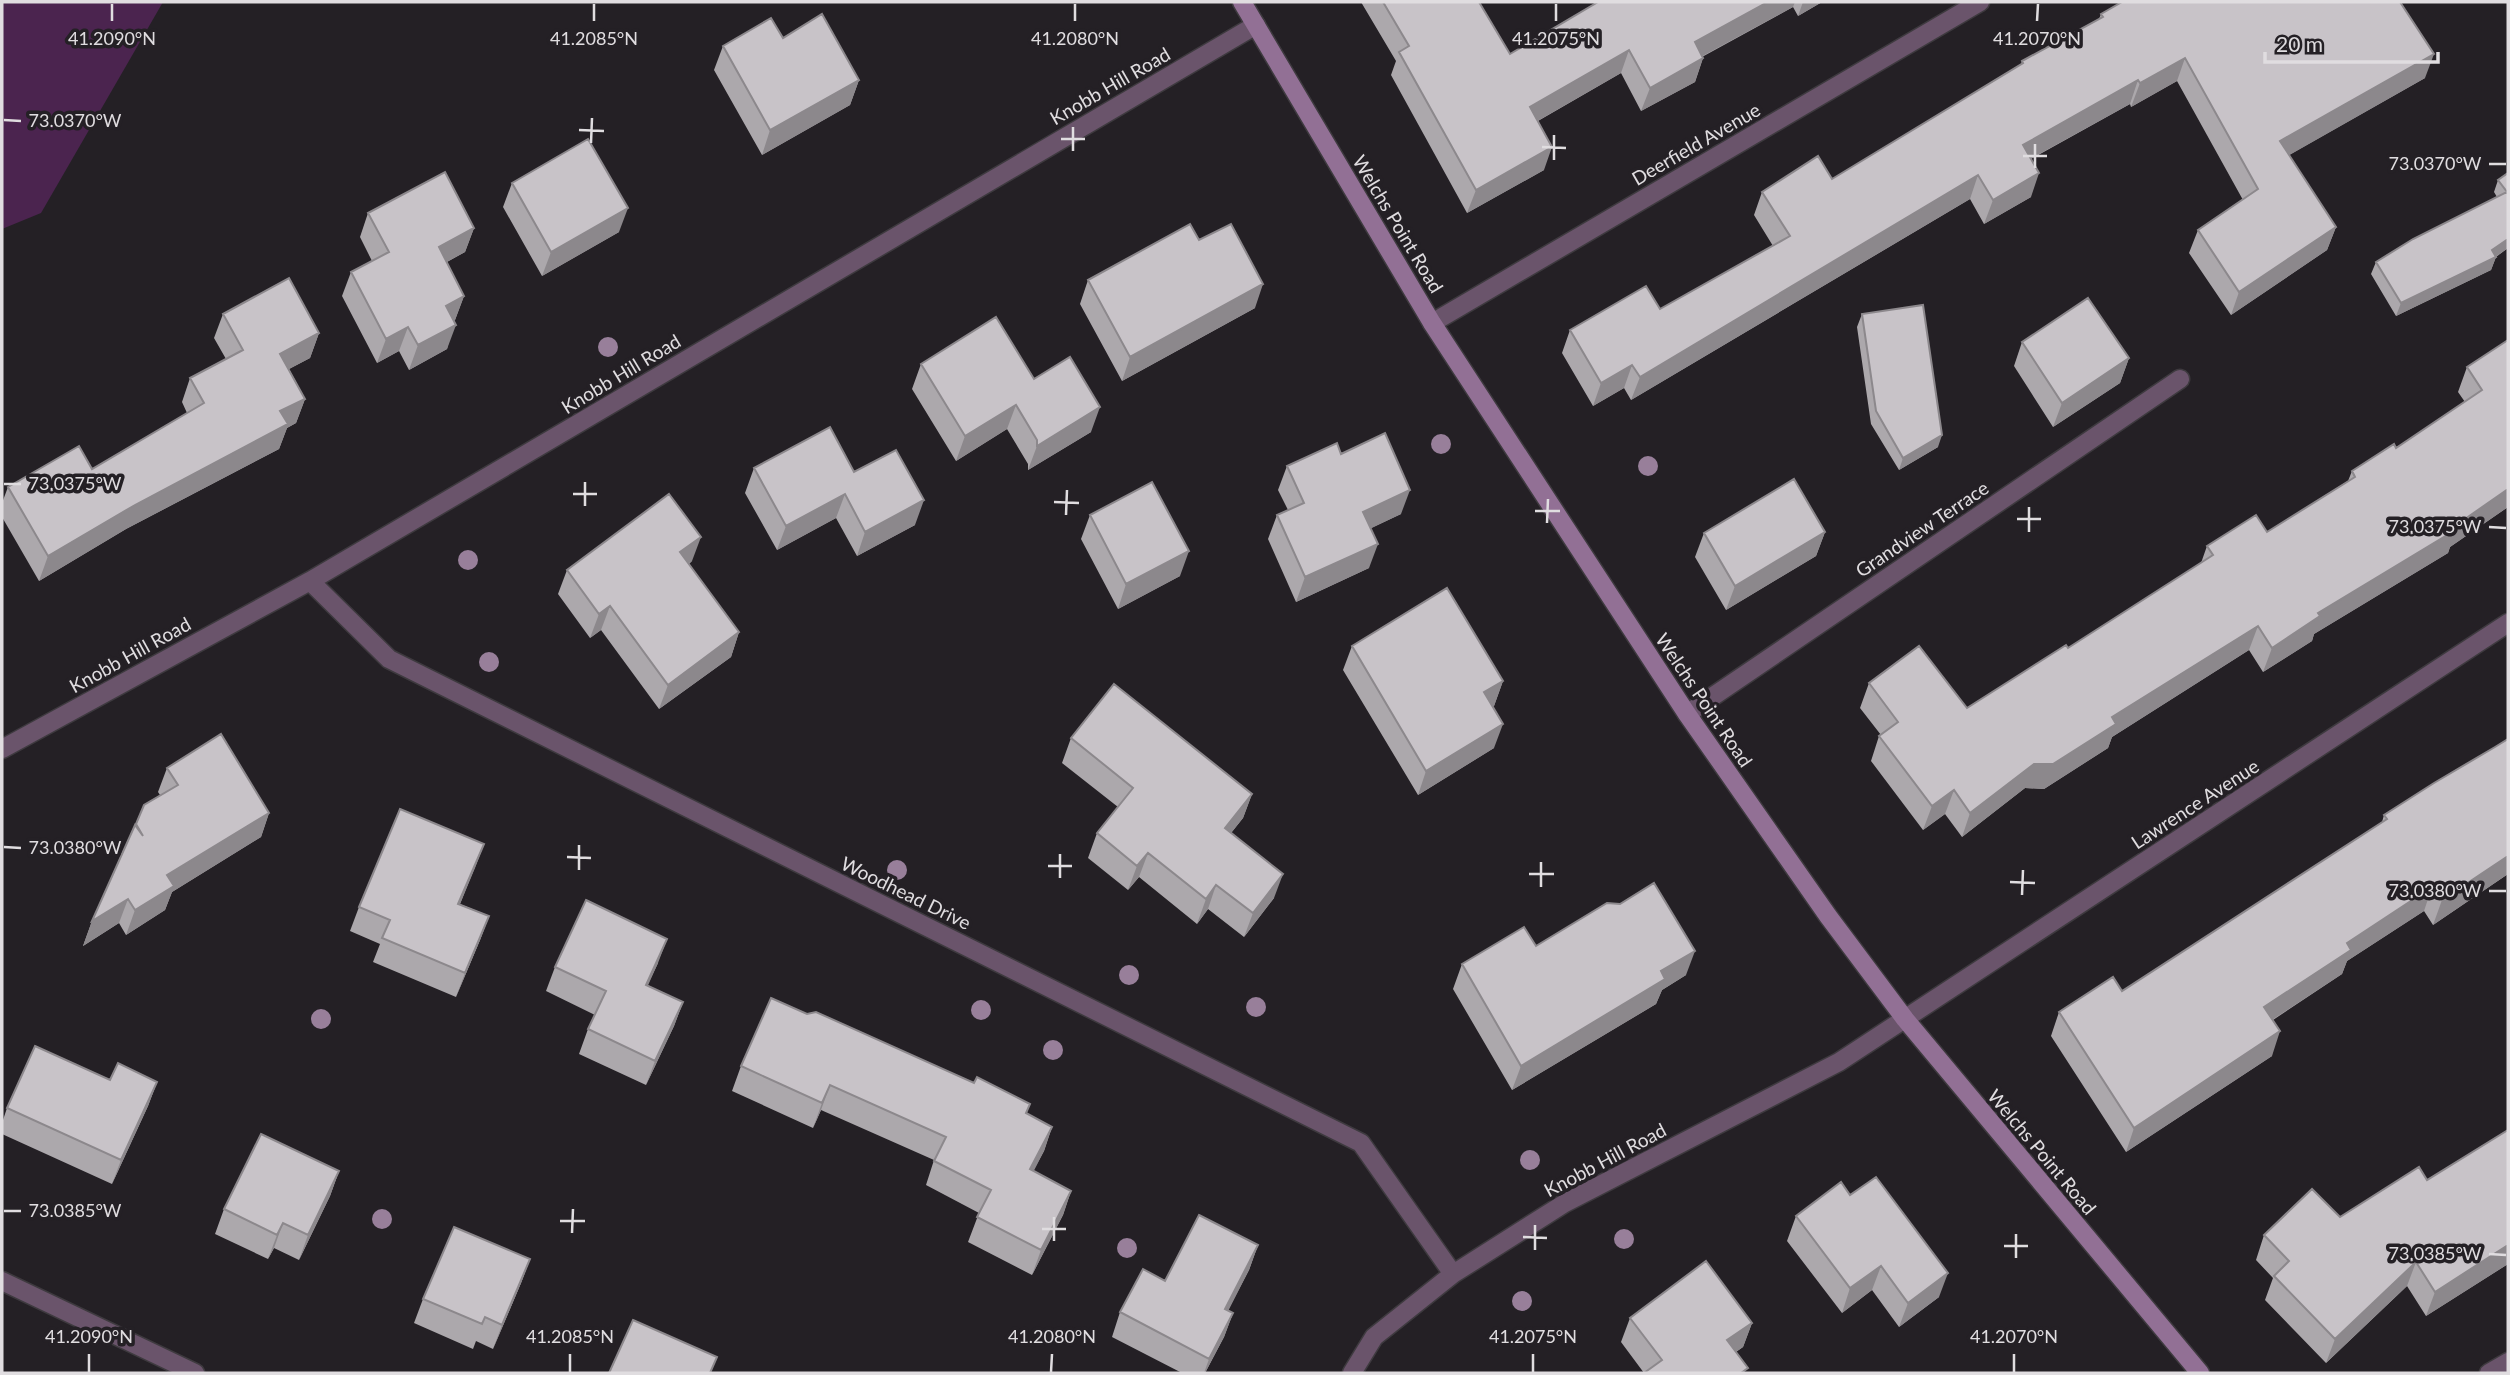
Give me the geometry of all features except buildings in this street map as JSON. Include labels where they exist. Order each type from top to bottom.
[{"type":"main road","name":"Welchs Point Road","points":[[1242,2],[1433,323],[1686,714],[1828,916],[1906,1020],[2200,1373]]},
{"type":"street","name":"Deerfield Avenue","points":[[1433,323],[1980,2]]},
{"type":"street","name":"Knobb Hill Road","points":[[2,749],[310,581],[1256,24]]},
{"type":"street","name":"Grandview Terrace","points":[[1686,714],[2180,379]]},
{"type":"street","name":"Woodhead Drive","points":[[310,581],[389,659],[1361,1143],[1453,1274]]},
{"type":"street","name":"Lawrence Avenue","points":[[1906,1020],[2508,623]]},
{"type":"street","name":"Knobb Hill Road","points":[[1352,1373],[1374,1337],[1453,1274],[1565,1203],[1839,1062],[1906,1020]]},
{"type":"street","points":[[2,1281],[195,1373]]},
{"type":"street","points":[[2489,1373],[2508,1362]]},
{"type":"shaded area","points":[[2,2],[163,2],[41,213],[2,229]]}]
